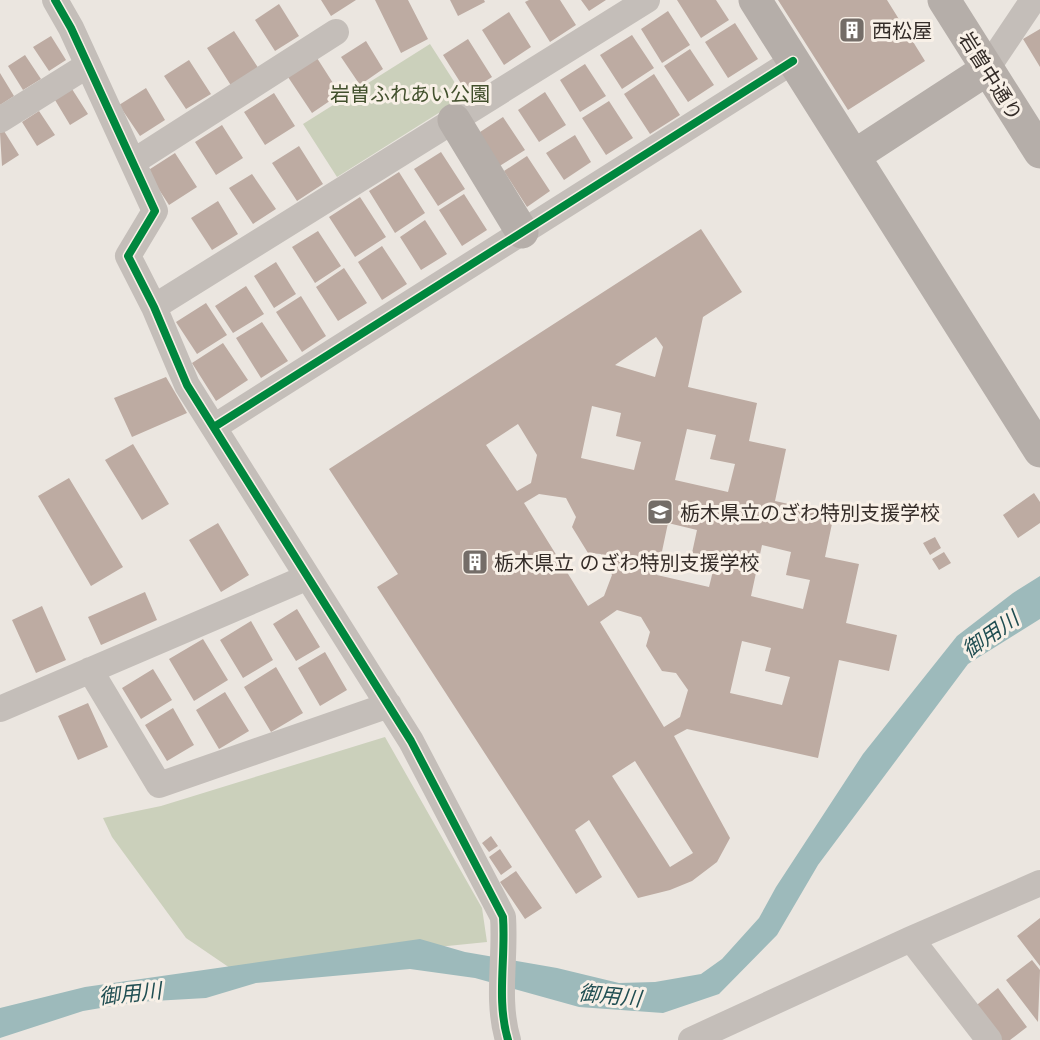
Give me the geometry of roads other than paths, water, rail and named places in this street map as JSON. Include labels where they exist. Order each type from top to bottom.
[{"type":"street","points":[[55,0],[88,65],[155,211],[128,256],[154,307],[187,385],[411,741],[503,916],[505,942],[501,985],[508,1040]]},
{"type":"street","points":[[154,307],[647,0]]},
{"type":"street","points":[[755,0],[1040,451]]},
{"type":"street","name":"岩曽中通り","points":[[944,0],[986,70],[1040,152]]},
{"type":"street","points":[[854,156],[986,70],[1033,0]]},
{"type":"street","points":[[133,162],[336,32]]},
{"type":"street","points":[[213,428],[794,61]]},
{"type":"street","points":[[0,120],[88,65]]},
{"type":"street","points":[[454,120],[522,232]]},
{"type":"street","points":[[0,709],[308,577]]},
{"type":"street","points":[[90,670],[159,785],[389,705]]},
{"type":"street","points":[[691,1040],[911,939],[1040,883]]},
{"type":"street","points":[[911,939],[988,1040]]},
{"type":"water","name":"御用川","points":[[1040,576],[1040,619],[968,664],[818,865],[777,935],[719,994],[663,1013],[579,1007],[475,978],[410,969],[256,983],[206,998],[136,1002],[83,1011],[0,1038],[0,1008],[85,987],[420,939],[465,952],[557,968],[619,983],[655,982],[701,974],[722,959],[759,918],[776,887],[863,754],[957,636],[1013,593]]},
{"type":"place","name":"西松屋","points":[[852,30]]},
{"type":"place","name":"栃木県立のざわ特別支援学校","points":[[660,512]]},
{"type":"place","name":"栃木県立 のざわ特別支援学校","points":[[475,562]]},
{"type":"park label","name":"岩曽ふれあい公園","points":[[410,93]]}]
